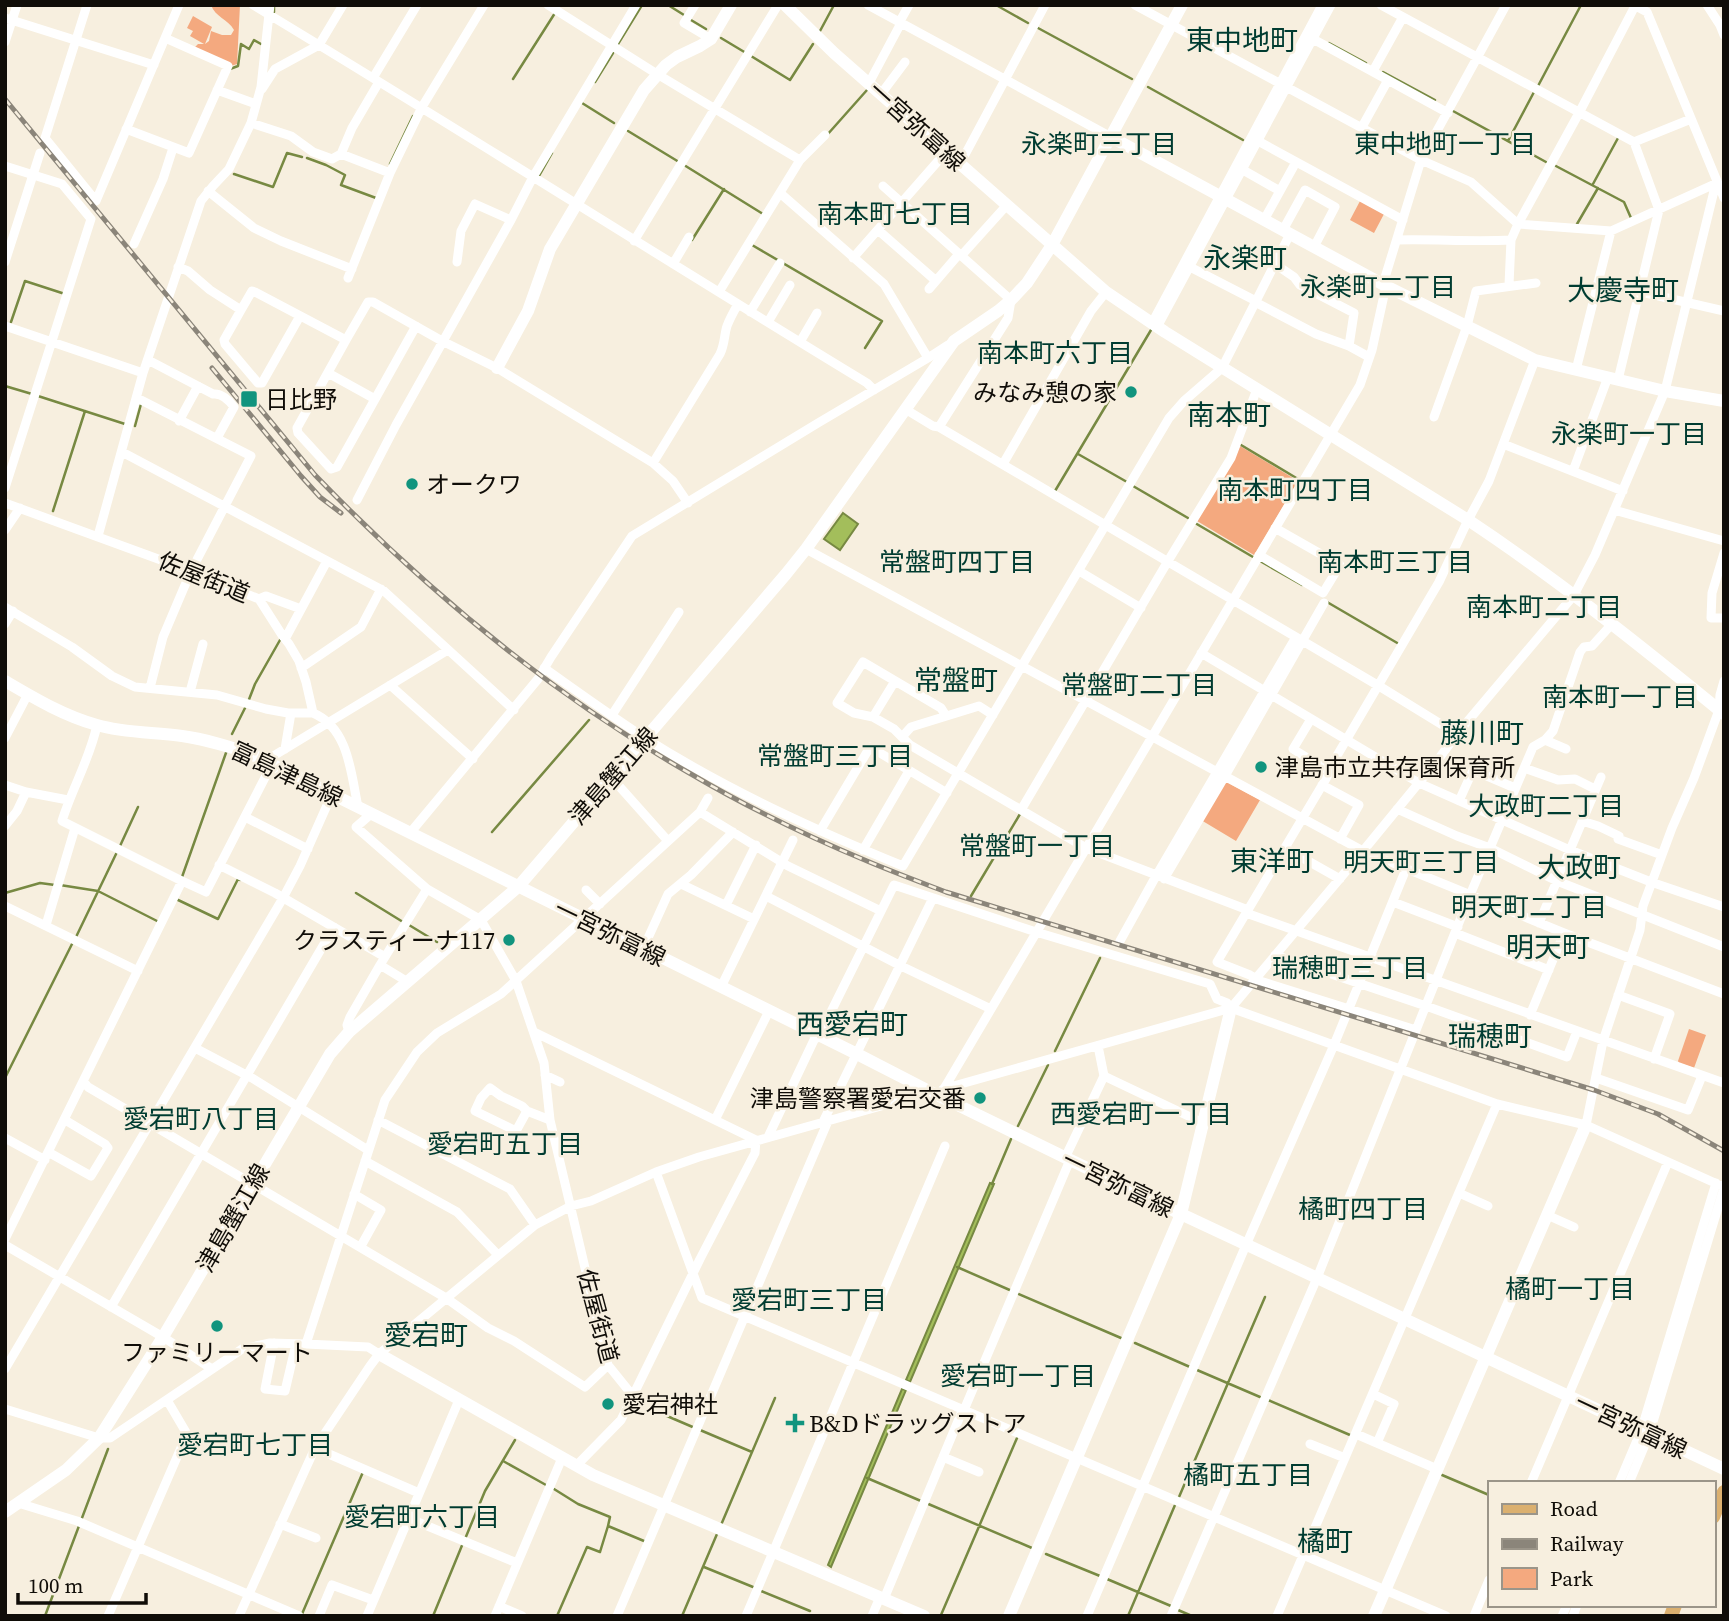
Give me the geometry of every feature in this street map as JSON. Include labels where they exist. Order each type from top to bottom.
[{"type":"main road","points":[[497,368],[528,311],[546,257],[645,90],[657,74],[677,57],[711,39],[731,5]]},
{"type":"main road","name":"一宮弥富線","points":[[785,5],[824,44],[1106,292],[1154,325],[1515,551],[1722,711]]},
{"type":"main road","name":"津島蟹江線","points":[[11,1505],[66,1469],[99,1438],[163,1337],[330,1054],[349,1032],[518,887],[806,549],[954,341],[998,311],[1027,283],[1052,246],[1182,5]]},
{"type":"main road","points":[[1111,137],[1384,285],[1535,360],[1665,391],[1724,401]]},
{"type":"main road","name":"富島津島線","points":[[5,681],[61,712],[97,725],[211,741],[249,753],[518,887]]},
{"type":"main road","name":"一宮弥富線","points":[[518,887],[1067,1159],[1724,1469]]},
{"type":"main road","points":[[1009,1616],[1181,1214],[1231,1008]]},
{"type":"main road","points":[[1374,1616],[1586,1125]]},
{"type":"main road","points":[[379,1354],[593,1475],[923,1616]]},
{"type":"main road","points":[[1715,1512],[1724,1492]]},
{"type":"street","points":[[5,42],[9,19],[17,5]]},
{"type":"street","points":[[87,5],[45,138],[96,201],[179,5]]},
{"type":"street","points":[[253,5],[270,10],[319,45],[867,383],[874,390]]},
{"type":"street","points":[[260,91],[275,69],[319,45],[343,5]]},
{"type":"street","points":[[251,123],[292,136],[313,152],[332,159],[341,154],[376,80],[417,5]]},
{"type":"street","points":[[208,191],[254,228],[350,274],[390,173],[422,107],[484,5]]},
{"type":"street","points":[[548,5],[800,160]]},
{"type":"street","points":[[356,500],[533,177],[636,5]]},
{"type":"street","points":[[695,5],[684,23],[711,39]]},
{"type":"street","points":[[634,240],[778,5]]},
{"type":"street","points":[[868,5],[1111,137]]},
{"type":"street","points":[[869,83],[909,5]]},
{"type":"street","points":[[960,164],[1045,5]]},
{"type":"street","points":[[1135,5],[1421,160],[1471,182],[1518,224],[1611,231],[1717,183]]},
{"type":"street","points":[[1154,325],[1190,267],[1224,198],[1243,170],[1322,5]]},
{"type":"street","points":[[1154,325],[1283,86],[1331,5]]},
{"type":"street","points":[[1381,5],[1634,142],[1659,210],[1640,291],[1613,379],[1573,471]]},
{"type":"street","points":[[938,1093],[991,1009],[1360,385],[1369,358],[1384,285],[1421,160],[1506,5]]},
{"type":"street","points":[[1509,285],[1511,240],[1518,224],[1635,5],[1647,12],[1724,198]]},
{"type":"street","points":[[1707,5],[1724,35]]},
{"type":"street","points":[[97,536],[143,373],[201,201],[229,169],[251,123],[260,91],[270,10]]},
{"type":"street","points":[[1373,71],[1403,17]]},
{"type":"street","points":[[9,19],[153,65]]},
{"type":"street","points":[[126,129],[190,153],[228,66],[165,38]]},
{"type":"street","points":[[1313,39],[1448,113]]},
{"type":"street","points":[[881,94],[905,62]]},
{"type":"street","points":[[1362,127],[1388,80]]},
{"type":"street","points":[[217,90],[256,104]]},
{"type":"street","points":[[1634,142],[1691,119]]},
{"type":"street","points":[[719,292],[800,160],[825,135]]},
{"type":"street","points":[[1258,141],[1403,220]]},
{"type":"street","points":[[134,244],[163,179],[173,148]]},
{"type":"street","points":[[853,258],[946,152]]},
{"type":"street","points":[[5,262],[40,153]]},
{"type":"street","points":[[341,154],[390,173]]},
{"type":"street","points":[[1264,220],[1296,162]]},
{"type":"street","points":[[5,166],[62,184],[91,219],[5,488]]},
{"type":"street","points":[[1243,170],[1280,191]]},
{"type":"street","points":[[239,1616],[314,1448],[379,1354],[535,1225],[571,1206],[591,1201],[656,1172],[699,1157],[938,1093],[1231,1008],[1574,596],[1595,555],[1665,391],[1717,183]]},
{"type":"street","points":[[883,187],[1011,300],[1008,318],[939,427]]},
{"type":"street","points":[[544,668],[645,738],[701,771],[820,831],[904,866],[1169,418],[1222,368],[1275,264],[1305,190],[1335,207],[1314,247]]},
{"type":"street","points":[[780,193],[884,284],[928,358]]},
{"type":"street","points":[[457,262],[461,231],[475,204],[511,220]]},
{"type":"street","points":[[878,230],[932,285],[1006,206]]},
{"type":"street","points":[[1576,370],[1611,231]]},
{"type":"street","points":[[673,264],[689,237]]},
{"type":"street","points":[[1397,240],[1511,240]]},
{"type":"street","points":[[750,312],[780,263]]},
{"type":"street","points":[[1275,264],[1294,276],[1300,285],[1354,313],[1349,346]]},
{"type":"street","points":[[178,267],[188,271],[209,290],[241,310]]},
{"type":"street","points":[[1190,267],[1316,334],[1349,346],[1369,358]]},
{"type":"street","points":[[1434,417],[1467,326],[1476,291],[1536,282]]},
{"type":"street","points":[[1598,282],[1724,311]]},
{"type":"street","points":[[768,323],[790,285]]},
{"type":"street","points":[[300,316],[262,383],[258,383],[225,344],[224,340],[252,291],[300,316],[346,340]]},
{"type":"street","points":[[1003,464],[1091,312],[1106,292]]},
{"type":"street","points":[[416,326],[337,467],[331,469],[298,433],[297,428],[368,302],[373,302],[497,368],[653,463],[673,481],[688,503]]},
{"type":"street","points":[[653,463],[720,354],[726,328],[737,304]]},
{"type":"street","points":[[800,342],[817,313]]},
{"type":"street","points":[[5,326],[143,373]]},
{"type":"street","points":[[410,833],[538,679],[632,536],[954,341]]},
{"type":"street","points":[[148,360],[230,401],[234,407],[217,439]]},
{"type":"street","points":[[1416,1030],[1255,979],[1217,962],[1439,582],[1489,481],[1535,360]]},
{"type":"street","points":[[328,373],[375,399]]},
{"type":"street","points":[[180,421],[198,386]]},
{"type":"street","points":[[1021,810],[1231,458],[1257,389]]},
{"type":"street","points":[[137,398],[251,456],[191,570],[163,637],[150,688]]},
{"type":"street","points":[[905,409],[1168,561],[1457,734]]},
{"type":"street","points":[[1503,444],[1623,491]]},
{"type":"street","points":[[122,452],[381,589],[514,710]]},
{"type":"street","name":"佐屋街道","points":[[5,503],[191,570],[259,599],[302,668],[313,713]]},
{"type":"street","points":[[5,530],[20,508]]},
{"type":"street","points":[[1614,510],[1724,541]]},
{"type":"street","points":[[1259,555],[1323,593],[1340,565],[1275,528]]},
{"type":"street","points":[[806,549],[1363,851],[1564,933],[1724,994]]},
{"type":"street","points":[[1724,553],[1712,593],[1711,618],[1724,618]]},
{"type":"street","points":[[285,639],[327,561]]},
{"type":"street","points":[[1079,571],[1141,608]]},
{"type":"street","points":[[302,668],[361,626],[381,589]]},
{"type":"street","points":[[259,599],[266,596],[302,609]]},
{"type":"street","points":[[1120,941],[1299,639],[1324,603]]},
{"type":"street","points":[[5,624],[9,609],[72,648],[112,677],[135,687],[217,695],[265,709],[313,713],[321,717],[328,722],[345,747],[358,807]]},
{"type":"street","points":[[612,715],[679,612]]},
{"type":"street","points":[[1171,1616],[1317,1278],[1470,895],[1533,747],[1553,731],[1580,652],[1584,647],[1592,646],[1611,625]]},
{"type":"street","points":[[190,692],[204,644]]},
{"type":"street","points":[[97,725],[94,742],[68,800],[62,821],[206,892],[269,763],[285,749],[448,650]]},
{"type":"street","points":[[1201,653],[1419,783],[1570,850],[1724,907]]},
{"type":"street","points":[[946,716],[941,708],[863,662],[837,703],[854,712],[873,717],[894,729],[909,745],[1086,848],[1296,931],[1724,1083]]},
{"type":"street","points":[[873,717],[895,681]]},
{"type":"street","points":[[1586,1125],[1603,1041],[1640,930],[1643,906],[1722,711],[1720,695],[1724,681]]},
{"type":"street","points":[[390,685],[473,759]]},
{"type":"street","points":[[5,738],[28,694]]},
{"type":"street","points":[[902,737],[911,727],[979,706],[993,715]]},
{"type":"street","points":[[285,749],[291,713]]},
{"type":"street","points":[[1311,719],[1293,749],[1328,771]]},
{"type":"street","points":[[1545,740],[1566,748]]},
{"type":"street","points":[[820,831],[870,747],[947,793]]},
{"type":"street","points":[[1524,768],[1558,780],[1576,779],[1595,789]]},
{"type":"street","points":[[1459,801],[1473,769],[1515,788]]},
{"type":"street","points":[[863,850],[909,771]]},
{"type":"street","points":[[1539,923],[1601,777]]},
{"type":"street","points":[[611,778],[668,841]]},
{"type":"street","points":[[5,785],[68,800]]},
{"type":"street","points":[[1322,785],[1359,805],[1340,839]]},
{"type":"street","points":[[5,826],[17,811],[26,792]]},
{"type":"street","points":[[5,1369],[283,898],[332,794]]},
{"type":"street","points":[[306,1344],[385,1100],[417,1052],[437,1033],[501,994],[516,981],[700,812],[708,798]]},
{"type":"street","points":[[1397,809],[1490,848],[1557,881],[1724,947]]},
{"type":"street","points":[[700,812],[788,866],[881,911]]},
{"type":"street","points":[[371,814],[356,827],[427,889],[481,920]]},
{"type":"street","points":[[244,817],[308,849]]},
{"type":"street","points":[[1582,821],[1619,836],[1618,839],[1629,844],[1662,855]]},
{"type":"street","points":[[46,925],[75,828]]},
{"type":"street","points":[[643,949],[667,894],[691,875],[733,832]]},
{"type":"street","points":[[721,987],[793,840]]},
{"type":"street","points":[[726,905],[756,845]]},
{"type":"street","points":[[1285,848],[1340,879]]},
{"type":"street","points":[[219,865],[334,927],[408,982]]},
{"type":"street","points":[[1087,1616],[1334,1045],[1406,869]]},
{"type":"street","points":[[182,880],[6,1239],[60,1277],[212,1369]]},
{"type":"street","points":[[681,884],[754,919]]},
{"type":"street","points":[[768,1137],[894,885],[1036,932],[1210,984],[1217,999],[1231,1008],[1497,1104],[1586,1125],[1721,1186],[1630,1481]]},
{"type":"street","points":[[349,1032],[347,1025],[351,1017],[427,889]]},
{"type":"street","points":[[586,890],[600,904]]},
{"type":"street","points":[[766,896],[991,1009]]},
{"type":"street","points":[[617,1616],[826,1122],[933,898]]},
{"type":"street","points":[[1393,902],[1549,970]]},
{"type":"street","points":[[6,909],[46,925],[138,971]]},
{"type":"street","name":"佐屋街道","points":[[481,920],[516,981],[534,1031],[544,1063],[550,1120],[608,1365],[633,1396]]},
{"type":"street","points":[[111,1307],[334,927]]},
{"type":"street","points":[[1531,1014],[1564,933]]},
{"type":"street","points":[[1275,955],[1567,1057],[1577,1031]]},
{"type":"street","points":[[1618,996],[1670,1014],[1654,1059]]},
{"type":"street","points":[[715,1120],[769,1011]]},
{"type":"street","points":[[534,1031],[756,1140]]},
{"type":"street","points":[[872,1616],[943,1457],[1104,1076],[1098,1046]]},
{"type":"street","points":[[195,1048],[247,1076],[368,1150]]},
{"type":"street","points":[[545,1075],[559,1082]]},
{"type":"street","points":[[1104,1076],[1203,1122]]},
{"type":"street","points":[[1596,1078],[1688,1110],[1702,1076]]},
{"type":"street","points":[[84,1082],[150,1124],[446,1298],[479,1322],[585,1387],[608,1365]]},
{"type":"street","points":[[527,1111],[516,1131],[475,1111],[490,1088],[527,1111],[550,1120]]},
{"type":"street","points":[[1277,1616],[1497,1104]]},
{"type":"street","points":[[5,1138],[91,1176],[108,1148],[65,1120]]},
{"type":"street","points":[[378,1120],[510,1189],[535,1225]]},
{"type":"street","points":[[576,1466],[621,1420],[755,1153],[756,1140]]},
{"type":"street","points":[[746,1616],[945,1146]]},
{"type":"street","points":[[365,1161],[457,1212],[498,1255]]},
{"type":"street","points":[[1532,1481],[1668,1162]]},
{"type":"street","points":[[656,1172],[702,1298],[1446,1616]]},
{"type":"street","points":[[1459,1193],[1488,1206]]},
{"type":"street","points":[[354,1194],[381,1210],[360,1247]]},
{"type":"street","points":[[1547,1216],[1574,1227]]},
{"type":"street","points":[[274,1343],[265,1388],[285,1391],[296,1344]]},
{"type":"street","points":[[5,1409],[99,1438],[110,1438],[242,1349],[274,1343],[306,1344],[368,1347],[379,1354]]},
{"type":"street","points":[[1373,1394],[1394,1404],[1377,1443]]},
{"type":"street","points":[[108,1616],[187,1434],[167,1400]]},
{"type":"street","points":[[367,1616],[459,1400]]},
{"type":"street","points":[[1620,1481],[1645,1433]]},
{"type":"street","points":[[1356,1434],[1437,1469]]},
{"type":"street","points":[[1310,1444],[1345,1458]]},
{"type":"street","points":[[314,1448],[419,1493]]},
{"type":"street","points":[[943,1457],[979,1472]]},
{"type":"street","points":[[522,1616],[497,1611],[562,1458]]},
{"type":"street","points":[[11,1505],[81,1523],[299,1616]]},
{"type":"street","points":[[408,1518],[517,1563]]},
{"type":"street","points":[[280,1524],[316,1538]]},
{"type":"street","points":[[1474,1616],[1488,1582]]},
{"type":"street","points":[[319,1616],[332,1585],[373,1600]]},
{"type":"green space","points":[[211,5],[240,5],[237,64],[231,66],[195,47],[204,44],[190,36],[193,31],[187,28],[193,16],[212,27],[205,44],[209,41],[211,31],[231,35],[234,30]]},
{"type":"green space","points":[[1360,201],[1384,214],[1374,233],[1350,220]]},
{"type":"green space","points":[[1240,446],[1298,481],[1254,555],[1197,521]]},
{"type":"green space","points":[[1226,782],[1260,800],[1236,841],[1201,820]]},
{"type":"green space","points":[[1689,1029],[1706,1035],[1694,1068],[1678,1061]]},
{"type":"shaded area","points":[[843,513],[858,524],[840,550],[824,539]]},
{"type":"shaded area","points":[[990,1183],[994,1184],[910,1382],[906,1380]]},
{"type":"shaded area","points":[[902,1389],[906,1390],[831,1567],[828,1565]]},
{"type":"waterway","points":[[274,5],[274,12]]},
{"type":"waterway","points":[[618,44],[642,5]]},
{"type":"waterway","points":[[668,5],[684,15]]},
{"type":"waterway","points":[[820,31],[834,5]]},
{"type":"waterway","points":[[996,5],[1028,23]]},
{"type":"waterway","points":[[1538,86],[1581,5]]},
{"type":"waterway","points":[[513,79],[555,13]]},
{"type":"waterway","points":[[691,20],[706,29]]},
{"type":"waterway","points":[[1038,28],[1132,79]]},
{"type":"waterway","points":[[721,38],[746,53]]},
{"type":"waterway","points":[[230,69],[238,66],[241,44],[249,49],[254,40],[261,44]]},
{"type":"waterway","points":[[1329,43],[1366,63]]},
{"type":"waterway","points":[[751,56],[790,80],[813,44]]},
{"type":"waterway","points":[[595,82],[613,53]]},
{"type":"waterway","points":[[1383,72],[1435,100]]},
{"type":"waterway","points":[[1148,87],[1243,140]]},
{"type":"waterway","points":[[827,135],[867,90]]},
{"type":"waterway","points":[[1508,141],[1534,92]]},
{"type":"waterway","points":[[582,103],[614,123]]},
{"type":"waterway","points":[[1453,111],[1546,162]]},
{"type":"waterway","points":[[390,164],[413,116]]},
{"type":"waterway","points":[[628,131],[679,162]]},
{"type":"waterway","points":[[1593,184],[1618,138]]},
{"type":"waterway","points":[[234,174],[273,187],[287,153],[302,157]]},
{"type":"waterway","points":[[539,176],[552,153]]},
{"type":"waterway","points":[[307,158],[345,175],[341,185],[376,198]]},
{"type":"waterway","points":[[684,165],[763,214]]},
{"type":"waterway","points":[[1554,165],[1624,202],[1631,218]]},
{"type":"waterway","points":[[1577,224],[1598,188]]},
{"type":"waterway","points":[[692,240],[724,189]]},
{"type":"waterway","points":[[752,245],[882,321],[865,348]]},
{"type":"waterway","points":[[11,322],[25,281],[65,294]]},
{"type":"waterway","points":[[1055,491],[1151,330]]},
{"type":"waterway","points":[[5,386],[32,394]]},
{"type":"waterway","points":[[38,396],[125,424]]},
{"type":"waterway","points":[[135,426],[141,404]]},
{"type":"waterway","points":[[53,511],[85,411]]},
{"type":"waterway","points":[[1241,445],[1298,479]]},
{"type":"waterway","points":[[1078,454],[1127,482]]},
{"type":"waterway","points":[[1133,486],[1188,518]]},
{"type":"waterway","points":[[1195,523],[1253,557]]},
{"type":"waterway","points":[[1260,561],[1302,585]]},
{"type":"waterway","points":[[1327,602],[1399,644]]},
{"type":"waterway","points":[[248,702],[280,640]]},
{"type":"waterway","points":[[232,734],[245,708]]},
{"type":"waterway","points":[[492,832],[589,720]]},
{"type":"waterway","points":[[182,877],[227,750]]},
{"type":"waterway","points":[[120,846],[138,807]]},
{"type":"waterway","points":[[971,896],[1020,814]]},
{"type":"waterway","points":[[76,937],[117,852]]},
{"type":"waterway","points":[[176,899],[218,919],[238,879],[240,880]]},
{"type":"waterway","points":[[5,893],[40,883],[55,885]]},
{"type":"waterway","points":[[60,885],[98,891],[159,922],[160,920]]},
{"type":"waterway","points":[[356,893],[403,922]]},
{"type":"waterway","points":[[409,925],[437,942]]},
{"type":"waterway","points":[[5,1078],[73,942]]},
{"type":"waterway","points":[[1055,1051],[1100,958]]},
{"type":"waterway","points":[[1018,1126],[1048,1065]]},
{"type":"waterway","points":[[992,1184],[1011,1139]]},
{"type":"waterway","points":[[957,1267],[1012,1291]]},
{"type":"waterway","points":[[1016,1293],[1121,1338]]},
{"type":"waterway","points":[[1179,1497],[1265,1297]]},
{"type":"waterway","points":[[1135,1343],[1190,1367]]},
{"type":"waterway","points":[[1197,1370],[1260,1397]]},
{"type":"waterway","points":[[721,1525],[775,1398]]},
{"type":"waterway","points":[[1268,1400],[1350,1435]]},
{"type":"waterway","points":[[660,1413],[695,1428]]},
{"type":"waterway","points":[[700,1430],[752,1452]]},
{"type":"waterway","points":[[941,1615],[1017,1438]]},
{"type":"waterway","points":[[465,1539],[485,1491],[515,1440]]},
{"type":"waterway","points":[[45,1616],[108,1449]]},
{"type":"waterway","points":[[503,1461],[546,1485]]},
{"type":"waterway","points":[[302,1614],[363,1472]]},
{"type":"waterway","points":[[1442,1475],[1488,1495]]},
{"type":"waterway","points":[[867,1478],[921,1501]]},
{"type":"waterway","points":[[554,1489],[578,1504],[610,1517],[608,1526],[644,1541]]},
{"type":"waterway","points":[[926,1503],[1032,1548]]},
{"type":"waterway","points":[[1128,1616],[1175,1505]]},
{"type":"waterway","points":[[557,1616],[587,1547],[600,1552],[608,1526]]},
{"type":"waterway","points":[[682,1616],[717,1534]]},
{"type":"waterway","points":[[433,1616],[463,1543]]},
{"type":"waterway","points":[[1046,1554],[1100,1576]]},
{"type":"waterway","points":[[704,1567],[753,1587]]},
{"type":"waterway","points":[[1107,1579],[1171,1606]]},
{"type":"waterway","points":[[761,1591],[810,1611]]},
{"type":"waterway","points":[[1178,1610],[1192,1616]]},
{"type":"railway","points":[[5,99],[315,475],[357,518],[492,638],[540,675],[639,743],[712,786],[822,842],[946,892],[1594,1090],[1658,1114],[1724,1151]]},
{"type":"railway","points":[[212,368],[301,476],[320,497],[341,513]]},
{"type":"place","name":"みなみ憩の家","points":[[1131,392]]},
{"type":"place","name":"日比野","points":[[249,399]]},
{"type":"place","name":"オークワ","points":[[412,484]]},
{"type":"place","name":"津島市立共存園保育所","points":[[1261,767]]},
{"type":"place","name":"クラスティーナ117","points":[[509,940]]},
{"type":"place","name":"津島警察署愛宕交番","points":[[980,1098]]},
{"type":"place","name":"ファミリーマート","points":[[217,1326]]},
{"type":"place","name":"愛宕神社","points":[[608,1404]]},
{"type":"place","name":"B&Dドラッグストア","points":[[795,1423]]},
{"type":"district","name":"東中地町","points":[[1242,40]]},
{"type":"district","name":"永楽町三丁目","points":[[1099,144]]},
{"type":"district","name":"東中地町一丁目","points":[[1445,144]]},
{"type":"district","name":"南本町七丁目","points":[[895,214]]},
{"type":"district","name":"永楽町","points":[[1245,258]]},
{"type":"district","name":"永楽町二丁目","points":[[1378,287]]},
{"type":"district","name":"大慶寺町","points":[[1623,290]]},
{"type":"district","name":"南本町六丁目","points":[[1055,353]]},
{"type":"district","name":"南本町","points":[[1229,415]]},
{"type":"district","name":"永楽町一丁目","points":[[1629,434]]},
{"type":"district","name":"南本町四丁目","points":[[1295,490]]},
{"type":"district","name":"常盤町四丁目","points":[[957,562]]},
{"type":"district","name":"南本町三丁目","points":[[1395,562]]},
{"type":"district","name":"南本町二丁目","points":[[1544,607]]},
{"type":"district","name":"常盤町","points":[[956,680]]},
{"type":"district","name":"常盤町二丁目","points":[[1139,685]]},
{"type":"district","name":"南本町一丁目","points":[[1620,697]]},
{"type":"district","name":"藤川町","points":[[1482,733]]},
{"type":"district","name":"常盤町三丁目","points":[[835,756]]},
{"type":"district","name":"大政町二丁目","points":[[1546,806]]},
{"type":"district","name":"常盤町一丁目","points":[[1037,846]]},
{"type":"district","name":"東洋町","points":[[1272,861]]},
{"type":"district","name":"明天町三丁目","points":[[1421,862]]},
{"type":"district","name":"大政町","points":[[1579,867]]},
{"type":"district","name":"明天町二丁目","points":[[1529,907]]},
{"type":"district","name":"明天町","points":[[1548,947]]},
{"type":"district","name":"瑞穂町三丁目","points":[[1350,968]]},
{"type":"district","name":"西愛宕町","points":[[852,1024]]},
{"type":"district","name":"瑞穂町","points":[[1490,1036]]},
{"type":"district","name":"西愛宕町一丁目","points":[[1141,1114]]},
{"type":"district","name":"愛宕町八丁目","points":[[201,1119]]},
{"type":"district","name":"愛宕町五丁目","points":[[505,1144]]},
{"type":"district","name":"橘町四丁目","points":[[1363,1209]]},
{"type":"district","name":"橘町一丁目","points":[[1570,1289]]},
{"type":"district","name":"愛宕町三丁目","points":[[809,1300]]},
{"type":"district","name":"愛宕町","points":[[426,1335]]},
{"type":"district","name":"愛宕町一丁目","points":[[1018,1376]]},
{"type":"district","name":"愛宕町七丁目","points":[[255,1445]]},
{"type":"district","name":"橘町五丁目","points":[[1248,1475]]},
{"type":"district","name":"愛宕町六丁目","points":[[422,1517]]},
{"type":"district","name":"橘町","points":[[1325,1541]]}]
